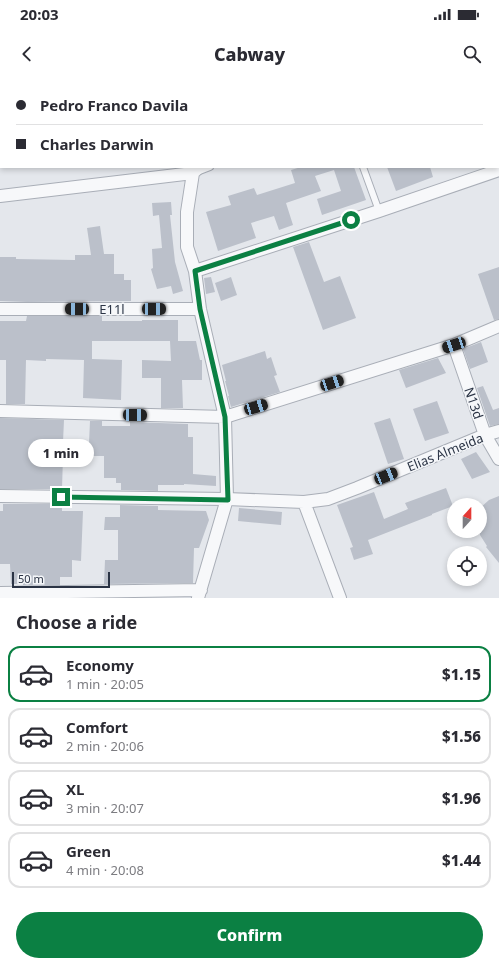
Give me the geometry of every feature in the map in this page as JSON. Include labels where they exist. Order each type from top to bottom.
[{"type":"street","points":[[0,196],[196,170],[187,212],[187,247],[195,271],[200,309],[225,417],[228,500],[199,594],[0,593]]},
{"type":"street","points":[[195,271],[499,170]]},
{"type":"street","name":"E11l","points":[[0,309],[200,309]]},
{"type":"street","points":[[0,411],[225,417],[454,345],[499,326]]},
{"type":"street","name":"N13d","points":[[454,345],[485,435],[499,459]]},
{"type":"street","name":"Elias Almeida","points":[[0,496],[304,502],[328,499],[485,435],[499,431]]},
{"type":"street","points":[[304,502],[340,598]]},
{"type":"lane","points":[[363,168],[379,211]]},
{"type":"building","points":[[298,168],[354,168],[366,200],[322,215],[317,199],[341,191],[334,170],[315,176],[321,191],[286,203],[293,225],[279,230],[274,216],[251,223],[256,238],[218,251],[206,212],[231,205],[228,196],[254,188],[257,195],[295,183],[291,170]]},
{"type":"building","points":[[387,168],[430,168],[433,177],[396,191]]},
{"type":"building","points":[[171,202],[172,215],[170,215],[175,262],[183,291],[173,294],[171,286],[157,289],[151,269],[153,268],[152,249],[162,248],[159,215],[153,216],[152,203]]},
{"type":"building","points":[[100,226],[104,254],[114,254],[114,274],[124,274],[124,280],[131,280],[131,301],[0,301],[0,257],[16,257],[16,259],[75,260],[75,255],[91,255],[87,228]]},
{"type":"building","points":[[309,242],[324,282],[340,276],[356,318],[323,330],[293,247]]},
{"type":"building","points":[[499,267],[499,319],[494,320],[478,274]]},
{"type":"building","points":[[211,277],[215,292],[206,294],[204,278]]},
{"type":"building","points":[[231,277],[237,295],[221,301],[215,283]]},
{"type":"building","points":[[27,316],[102,316],[102,321],[178,320],[178,341],[92,341],[92,359],[122,360],[121,400],[83,398],[84,360],[46,359],[46,361],[26,360],[25,404],[6,404],[6,360],[0,360],[0,321],[26,321]]},
{"type":"building","points":[[170,341],[196,341],[200,360],[202,360],[202,380],[182,380],[183,408],[161,408],[161,378],[142,378],[142,360],[171,361]]},
{"type":"building","points":[[481,342],[488,362],[470,369],[463,349]]},
{"type":"building","points":[[265,351],[267,359],[271,357],[277,375],[274,376],[280,392],[231,407],[222,365]]},
{"type":"building","points":[[438,358],[446,373],[406,388],[399,370]]},
{"type":"building","points":[[483,386],[493,410],[499,408],[499,424],[490,426],[477,388]]},
{"type":"building","points":[[437,401],[449,433],[425,441],[413,409]]},
{"type":"building","points":[[0,418],[64,420],[63,442],[89,443],[90,421],[102,421],[102,426],[130,426],[130,422],[188,424],[188,437],[193,437],[193,474],[216,476],[216,486],[184,484],[158,485],[158,491],[121,490],[121,483],[116,483],[116,478],[104,478],[104,456],[63,456],[62,489],[0,489]]},
{"type":"building","points":[[390,418],[404,459],[388,464],[374,423]]},
{"type":"building","points":[[476,452],[490,472],[472,479],[461,459]]},
{"type":"building","points":[[446,488],[450,498],[447,498],[447,508],[368,540],[373,554],[354,560],[350,548],[353,547],[337,505],[374,492],[384,519],[408,509],[405,503]]},
{"type":"building","points":[[499,496],[499,563],[487,548],[482,538],[487,538],[487,502]]},
{"type":"building","points":[[3,504],[62,504],[62,511],[83,511],[81,561],[72,560],[72,577],[60,577],[60,585],[11,584],[10,564],[0,564],[0,511],[3,511]]},
{"type":"building","points":[[120,505],[158,506],[158,510],[206,511],[209,520],[199,548],[194,548],[193,583],[104,584],[105,560],[118,560],[118,530],[104,530],[105,517],[120,517]]},
{"type":"building","points":[[239,508],[282,512],[281,525],[238,521]]},
{"type":"route","points":[[61,497],[228,500],[225,417],[200,309],[195,271],[351,220]]}]
